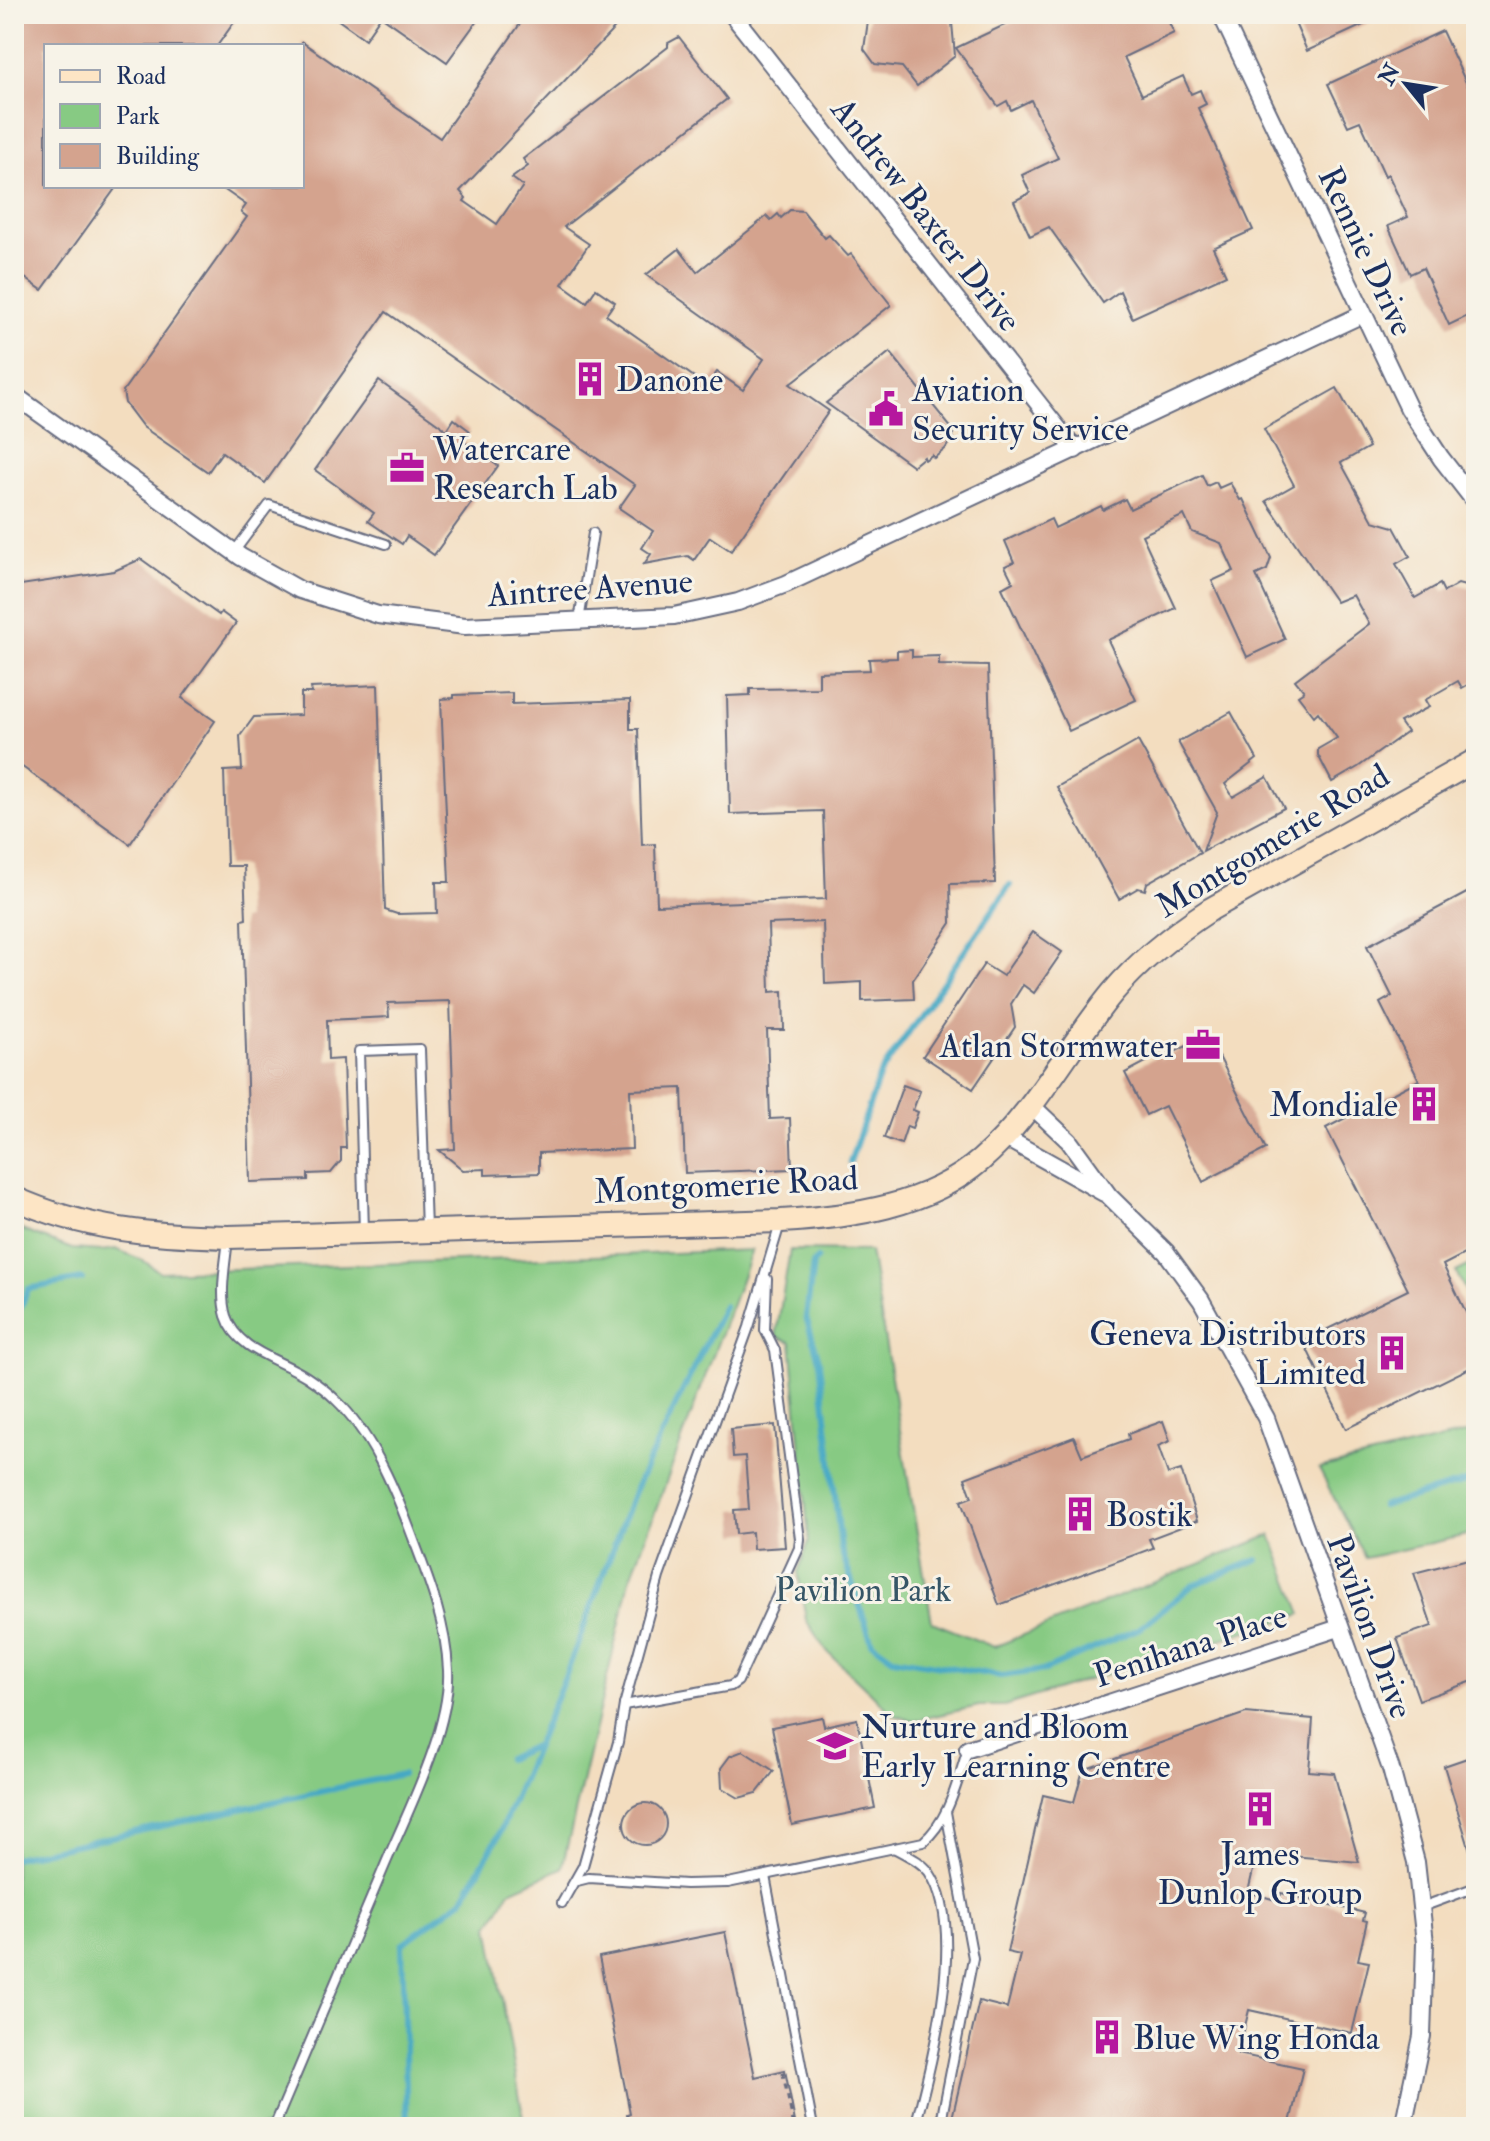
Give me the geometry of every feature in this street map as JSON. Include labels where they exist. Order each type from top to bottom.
[{"type":"street","name":"Andrew Baxter Drive","points":[[732,14],[1075,450]]},
{"type":"street","name":"Rennie Drive","points":[[1221,14],[1409,409],[1476,503]]},
{"type":"street","name":"Aintree Avenue","points":[[14,395],[234,552],[300,590],[378,615],[465,626],[578,622],[674,616],[738,602],[786,584],[1363,314]]},
{"type":"street","name":"Montgomerie Road","points":[[14,1198],[47,1212],[105,1229],[167,1236],[228,1237],[781,1221],[853,1215],[908,1200],[980,1161],[1031,1105],[1115,989],[1186,926],[1476,760]]},
{"type":"street","name":"Pavilion Drive","points":[[1031,1105],[1069,1141],[1109,1196],[1166,1252],[1201,1300],[1266,1418],[1391,1769],[1416,1862],[1425,1943],[1422,2036],[1403,2127]]},
{"type":"street","name":"Pavilion Drive","points":[[1004,1137],[1109,1196]]},
{"type":"street","name":"Penihana Place","points":[[968,1749],[1339,1628]]},
{"type":"lane","points":[[234,552],[269,505],[386,544]]},
{"type":"lane","points":[[578,622],[593,533]]},
{"type":"lane","points":[[364,1233],[359,1051],[420,1049],[426,1231]]},
{"type":"lane","points":[[562,1903],[567,1891],[577,1881],[618,1742],[624,1705],[659,1577],[749,1327],[781,1221]]},
{"type":"lane","points":[[228,1237],[224,1294],[226,1316],[237,1335],[256,1350],[306,1376],[335,1399],[360,1427],[396,1495],[421,1560],[443,1625],[449,1672],[445,1708],[414,1795],[274,2127]]},
{"type":"lane","points":[[624,1705],[731,1686],[738,1681],[799,1548],[775,1350],[765,1330],[767,1266]]},
{"type":"lane","points":[[577,1881],[589,1878],[714,1884],[923,1842],[935,1831],[946,1812],[968,1749]]},
{"type":"lane","points":[[940,2127],[973,1958],[946,1812]]},
{"type":"lane","points":[[893,1848],[928,1870],[935,1885],[945,1932],[937,2037],[915,2127]]},
{"type":"lane","points":[[765,1876],[813,2127]]},
{"type":"lane","points":[[1421,1907],[1476,1887]]},
{"type":"path","points":[[785,2073],[794,2127]]},
{"type":"green space","points":[[14,1227],[72,1249],[116,1249],[160,1272],[752,1250],[630,1580],[562,1868],[510,1891],[489,1926],[525,2127],[14,2127]]},
{"type":"green space","name":"Pavilion Park","points":[[790,1250],[870,1251],[932,1622],[994,1647],[1271,1535],[1302,1614],[1004,1706],[979,1706],[912,1721],[894,1715],[825,1649],[806,1620],[798,1572],[809,1541],[791,1342],[776,1336]]},
{"type":"green space","points":[[1476,1262],[1476,1311],[1456,1272]]},
{"type":"green space","points":[[1476,1431],[1476,1533],[1365,1558],[1319,1469]]},
{"type":"building","points":[[14,14],[240,14],[218,44],[44,44],[44,188],[116,188],[42,290],[14,270]]},
{"type":"building","points":[[330,14],[482,14],[447,62],[381,16],[365,39]]},
{"type":"building","points":[[527,14],[628,14],[460,191],[466,198],[464,201],[497,224],[523,186],[512,178],[528,166],[523,159],[679,37],[727,99],[564,227],[589,244],[562,284],[587,302],[596,289],[615,302],[606,315],[707,386],[717,372],[743,390],[764,359],[646,275],[679,249],[697,272],[767,216],[771,220],[778,214],[781,218],[790,210],[803,211],[825,238],[829,235],[848,256],[851,254],[891,305],[790,384],[829,411],[731,551],[710,537],[694,560],[688,556],[644,564],[651,554],[642,548],[653,531],[619,508],[635,485],[386,312],[265,483],[222,452],[208,472],[143,427],[125,403],[123,391],[247,217],[241,212],[246,205],[222,188],[304,188],[302,42],[440,138]]},
{"type":"building","points":[[869,14],[945,14],[952,23],[955,56],[917,86],[902,67],[875,64],[864,49]]},
{"type":"building","points":[[1028,14],[1165,14],[1174,33],[1124,57],[1142,95],[1183,76],[1191,94],[1200,90],[1206,104],[1198,108],[1253,230],[1213,248],[1226,275],[1132,318],[1120,291],[1103,303],[1049,227],[1030,236],[1014,201],[1030,193],[1022,175],[1058,158],[1031,100],[1011,110],[1007,101],[998,106],[956,48]]},
{"type":"building","points":[[1291,14],[1387,14],[1307,51]]},
{"type":"building","points":[[1442,31],[1476,104],[1476,312],[1449,325],[1423,268],[1410,274],[1388,226],[1408,217],[1388,174],[1385,176],[1360,121],[1348,126],[1328,84]]},
{"type":"building","name":"Aviation Security Service","points":[[890,352],[953,430],[953,437],[945,449],[934,458],[932,455],[925,460],[924,457],[913,466],[826,403]]},
{"type":"building","name":"Watercare Research Lab","points":[[379,381],[447,430],[454,419],[470,431],[463,441],[498,466],[434,555],[407,536],[402,544],[368,521],[374,513],[315,470]]},
{"type":"building","points":[[1337,388],[1369,447],[1341,463],[1373,521],[1394,527],[1410,556],[1396,564],[1415,598],[1440,584],[1444,592],[1458,584],[1476,589],[1476,680],[1462,688],[1458,681],[1425,700],[1429,707],[1400,722],[1407,732],[1332,782],[1318,749],[1337,738],[1318,712],[1314,716],[1298,695],[1304,691],[1295,680],[1369,624],[1353,595],[1336,602],[1266,501],[1294,485],[1264,429]]},
{"type":"building","points":[[1202,475],[1207,486],[1216,482],[1219,488],[1230,483],[1240,500],[1243,499],[1271,558],[1267,570],[1256,575],[1285,639],[1247,657],[1212,581],[1234,571],[1221,543],[1192,532],[1184,515],[1142,535],[1176,608],[1108,640],[1136,700],[1069,731],[1002,588],[1013,582],[1005,566],[1014,562],[1005,541],[1051,519],[1055,528],[1101,506],[1103,510],[1125,499],[1130,509]]},
{"type":"building","points":[[141,559],[219,615],[221,612],[236,623],[182,698],[215,721],[130,844],[14,761],[14,586],[114,571]]},
{"type":"building","points":[[912,650],[912,657],[939,656],[939,665],[988,666],[995,883],[950,884],[951,923],[913,980],[914,999],[862,1001],[862,982],[825,984],[823,922],[768,924],[770,992],[783,991],[784,1030],[767,1030],[770,1119],[790,1118],[792,1169],[685,1173],[682,1088],[630,1090],[632,1149],[539,1153],[539,1173],[485,1175],[485,1169],[463,1170],[439,1150],[455,1149],[450,1001],[388,1003],[389,1017],[327,1020],[328,1060],[343,1059],[346,1148],[341,1148],[341,1161],[331,1173],[308,1174],[308,1180],[250,1182],[242,920],[246,919],[244,866],[227,866],[224,771],[242,770],[240,736],[254,717],[301,715],[301,693],[312,693],[311,688],[378,685],[385,910],[397,914],[437,913],[436,882],[449,882],[441,699],[454,698],[454,695],[512,693],[512,704],[630,700],[630,729],[638,729],[642,845],[655,844],[657,905],[826,899],[823,811],[730,814],[727,696],[750,695],[750,689],[819,688],[819,672],[870,670],[869,659],[897,658],[897,651]]},
{"type":"building","points":[[1231,712],[1257,759],[1225,784],[1233,797],[1267,777],[1284,808],[1203,851],[1217,812],[1178,742]]},
{"type":"building","points":[[1138,741],[1200,853],[1147,883],[1145,890],[1138,888],[1119,899],[1057,787]]},
{"type":"building","name":"Mondiale","points":[[1476,888],[1476,1248],[1443,1265],[1476,1333],[1476,1365],[1346,1429],[1303,1341],[1408,1290],[1326,1128],[1419,1080],[1380,1003],[1392,996],[1367,946]]},
{"type":"building","points":[[1033,932],[1062,952],[1034,993],[1023,985],[1011,1004],[1015,1027],[973,1089],[923,1056],[984,964],[1003,976]]},
{"type":"building","points":[[1208,1035],[1266,1149],[1203,1182],[1165,1106],[1146,1115],[1125,1073]]},
{"type":"building","points":[[903,1085],[920,1091],[913,1110],[918,1112],[912,1128],[907,1126],[901,1144],[884,1138]]},
{"type":"building","name":"Bostik","points":[[1163,1421],[1170,1441],[1158,1446],[1168,1474],[1181,1470],[1197,1521],[1149,1539],[1153,1548],[999,1605],[961,1501],[972,1497],[965,1478],[1074,1437],[1082,1456],[1129,1439],[1128,1434]]},
{"type":"building","points":[[775,1425],[785,1547],[753,1549],[752,1532],[736,1534],[734,1510],[749,1509],[745,1456],[733,1457],[731,1429]]},
{"type":"building","points":[[1476,1557],[1476,1680],[1419,1700],[1397,1638],[1432,1626],[1414,1573]]},
{"type":"building","points":[[1246,1713],[1313,1719],[1309,1771],[1334,1773],[1359,1862],[1257,1853],[1248,1892],[1279,1901],[1281,1893],[1365,1913],[1363,1920],[1367,1921],[1358,1960],[1369,1962],[1352,2033],[1249,2010],[1238,2054],[1303,2068],[1289,2127],[950,2127],[979,2001],[1007,2008],[1020,1955],[1007,1952],[1043,1795],[1074,1802],[1083,1770]]},
{"type":"building","points":[[822,1717],[824,1726],[857,1719],[875,1808],[792,1825],[772,1727]]},
{"type":"building","points":[[743,1751],[774,1771],[757,1793],[739,1798],[722,1788],[721,1768],[730,1756]]},
{"type":"building","points":[[1476,1755],[1476,1856],[1472,1857],[1444,1766]]},
{"type":"building","points":[[645,1803],[660,1809],[666,1824],[660,1839],[645,1845],[630,1839],[624,1824],[630,1809]]},
{"type":"building","points":[[725,1932],[755,2077],[785,2070],[796,2127],[629,2127],[627,2114],[630,2113],[599,1957]]},
{"type":"waterway","points":[[850,1162],[880,1074],[1010,885]]},
{"type":"waterway","points":[[817,1259],[813,1264],[806,1317],[820,1363],[841,1549],[872,1643],[893,1658],[1001,1676],[1045,1670],[1140,1628],[1193,1585],[1257,1560]]},
{"type":"waterway","points":[[14,1324],[28,1289],[82,1279]]},
{"type":"waterway","points":[[407,2127],[402,1944],[462,1900],[499,1835],[567,1672],[635,1489],[724,1306]]},
{"type":"waterway","points":[[1382,1506],[1476,1479]]},
{"type":"waterway","points":[[507,1759],[536,1745]]},
{"type":"waterway","points":[[14,1858],[402,1774]]},
{"type":"place","name":"Danone","points":[[590,379]]},
{"type":"place","name":"Aviation Security Service","points":[[886,409]]},
{"type":"place","name":"Watercare Research Lab","points":[[407,468]]},
{"type":"place","name":"Atlan Stormwater","points":[[1203,1045]]},
{"type":"place","name":"Mondiale","points":[[1424,1104]]},
{"type":"place","name":"Geneva Distributors Limited","points":[[1392,1353]]},
{"type":"place","name":"Bostik","points":[[1080,1514]]},
{"type":"place","name":"Nurture and Bloom Early Learning Centre","points":[[835,1746]]},
{"type":"place","name":"James Dunlop Group","points":[[1260,1809]]},
{"type":"place","name":"Blue Wing Honda","points":[[1107,2037]]}]
